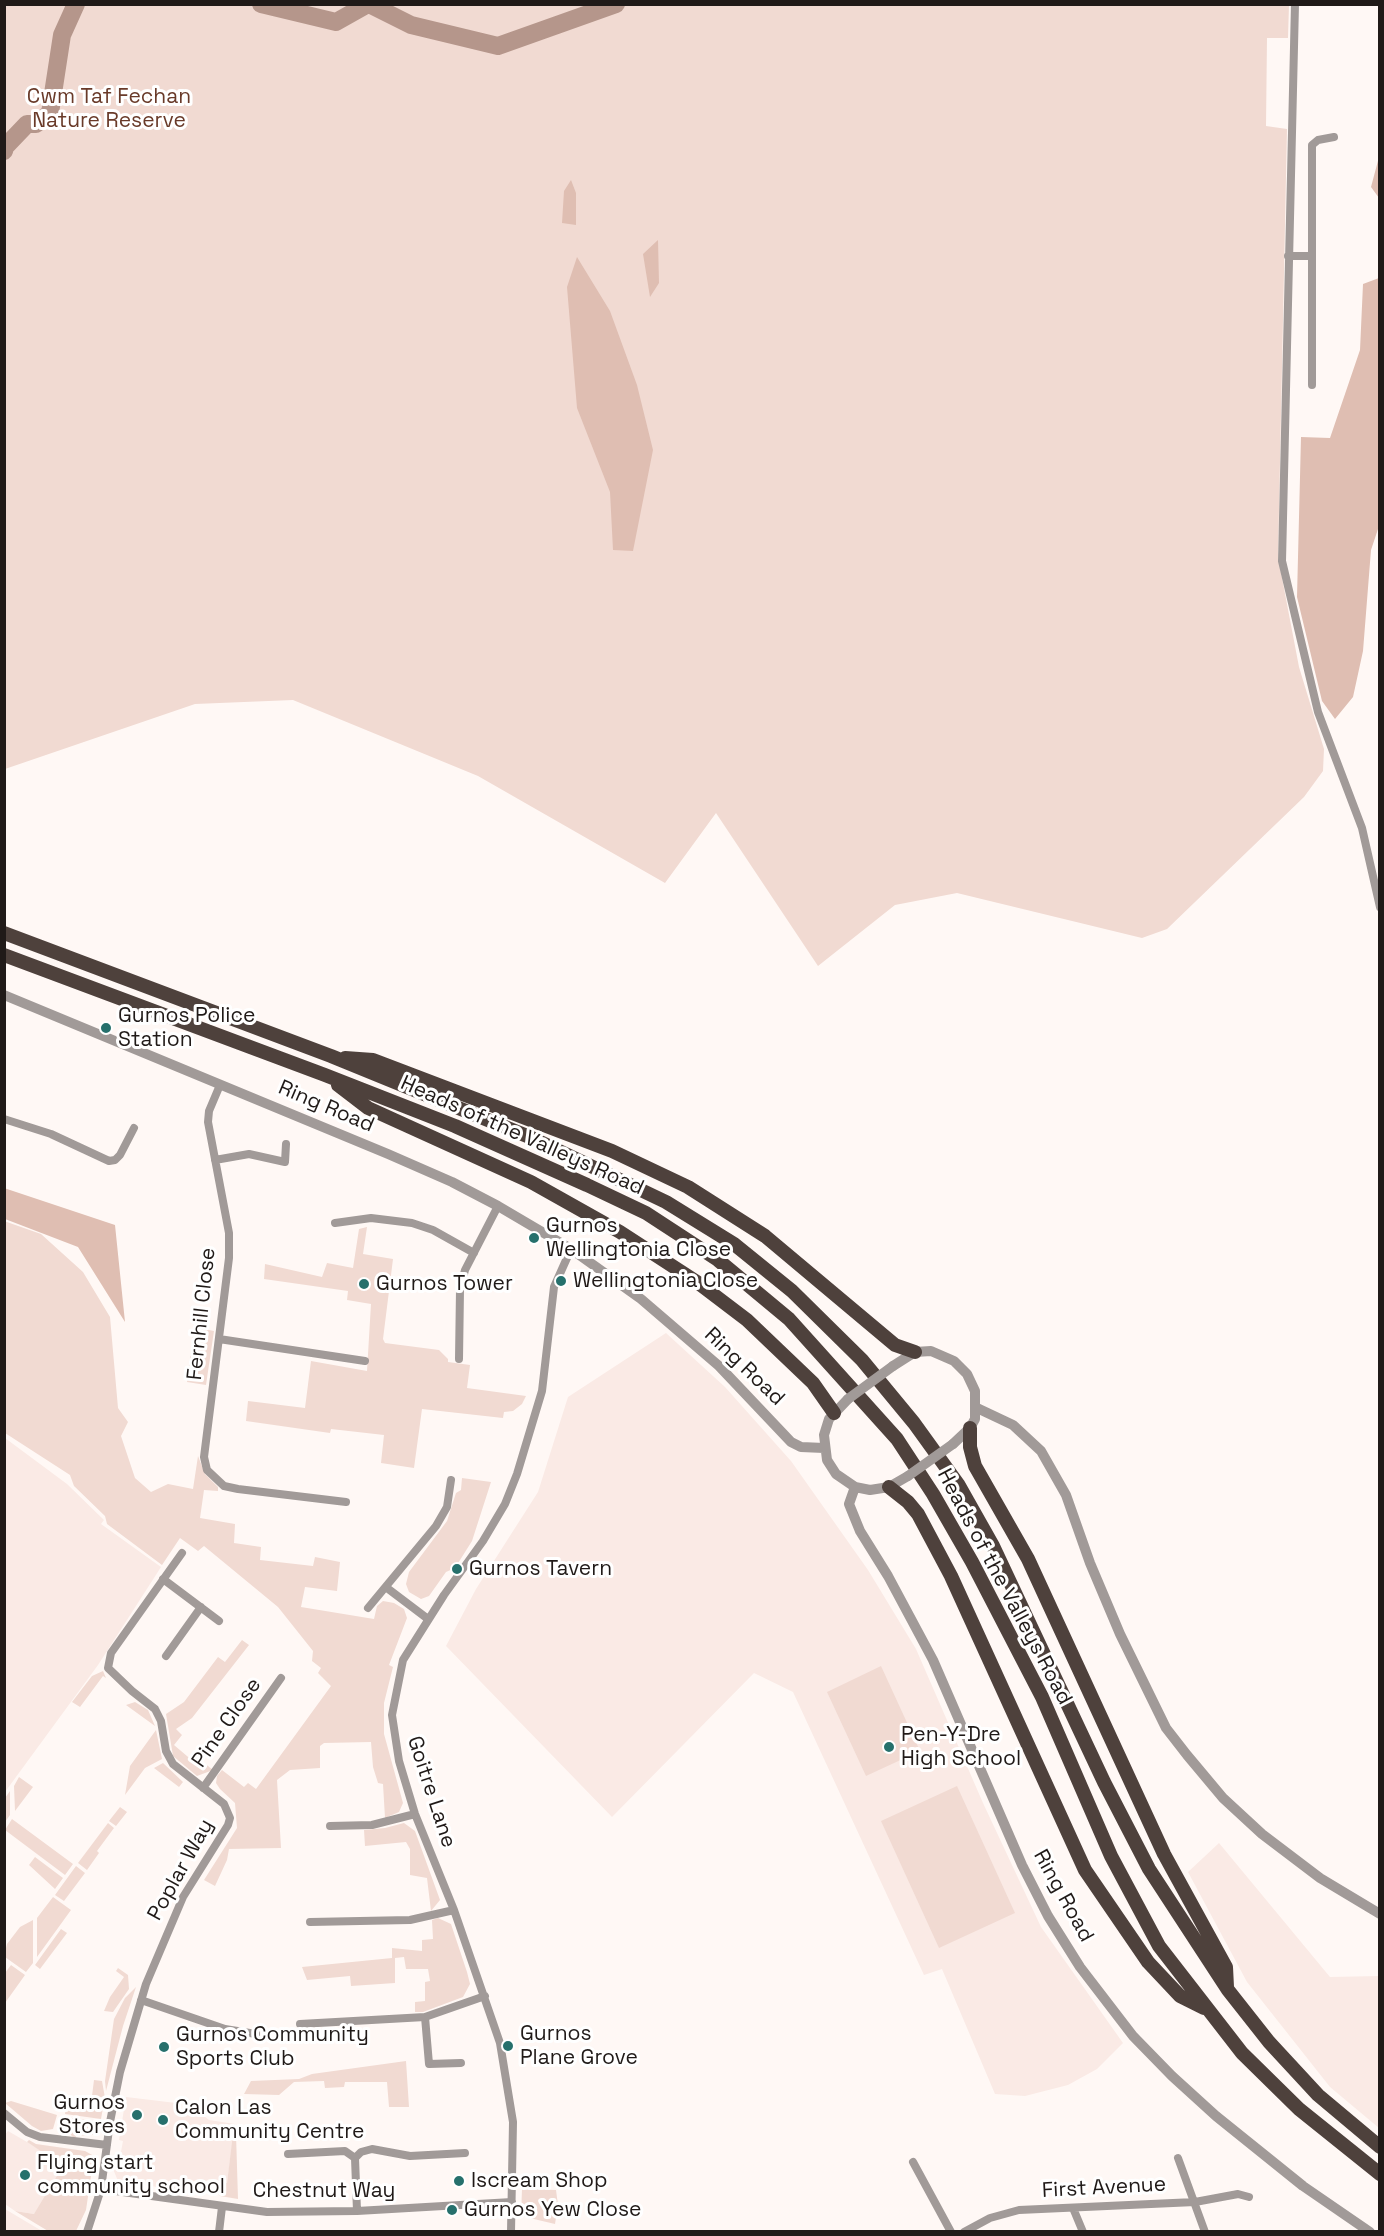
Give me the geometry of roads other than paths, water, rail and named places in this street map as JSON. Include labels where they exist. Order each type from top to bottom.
[{"type":"highway","name":"Heads of the Valleys Road","points":[[4,933],[332,1056],[532,1138],[666,1202],[734,1244],[792,1291],[862,1360],[914,1423],[958,1484],[993,1546],[1104,1782],[1149,1869],[1228,1990],[1269,2042],[1318,2095],[1380,2147]]},
{"type":"highway","name":"Heads of the Valleys Road","points":[[4,955],[325,1075],[514,1152],[646,1213],[718,1260],[797,1327],[897,1439],[933,1494],[972,1562],[1042,1697],[1111,1856],[1159,1946],[1206,2009],[1242,2052],[1299,2109],[1380,2174]]},
{"type":"highway","points":[[332,1056],[373,1060],[612,1151],[688,1187],[765,1236],[895,1345],[915,1352]]},
{"type":"highway","points":[[325,1075],[368,1108],[531,1182],[620,1232],[697,1282],[747,1320],[813,1383],[834,1413]]},
{"type":"highway","points":[[970,1428],[970,1446],[975,1466],[1028,1559],[1164,1854],[1226,1967],[1228,1990]]},
{"type":"highway","points":[[889,1487],[908,1502],[918,1514],[951,1576],[1085,1870],[1148,1962],[1180,1996],[1206,2009]]},
{"type":"street","points":[[1295,4],[1282,561],[1318,712],[1362,828],[1380,907]]},
{"type":"street","points":[[1312,385],[1311,145],[1318,140],[1334,137]]},
{"type":"street","points":[[1288,256],[1310,256]]},
{"type":"street","name":"Ring Road","points":[[4,995],[452,1182],[498,1206],[571,1249],[642,1299],[718,1366],[791,1442],[801,1448],[824,1448]]},
{"type":"street","name":"Fernhill Close","points":[[220,1085],[209,1111],[208,1122],[229,1233],[229,1258],[204,1457],[207,1470],[224,1486],[345,1502]]},
{"type":"street","points":[[4,1119],[51,1134],[109,1161],[116,1160],[120,1155],[134,1128]]},
{"type":"street","points":[[215,1160],[249,1154],[285,1162],[286,1144]]},
{"type":"street","points":[[459,1359],[460,1290],[474,1253],[498,1206]]},
{"type":"street","points":[[335,1223],[371,1218],[412,1223],[434,1230],[474,1253]]},
{"type":"street","name":"Goitre Lane","points":[[511,2232],[514,2154],[512,2107],[500,2043],[454,1911],[415,1814],[399,1761],[392,1715],[404,1660],[428,1619],[483,1541],[505,1504],[518,1474],[542,1391],[554,1287],[571,1249]]},
{"type":"street","points":[[219,1339],[365,1361]]},
{"type":"street","points":[[931,1351],[954,1361],[967,1374],[975,1391],[977,1408],[970,1428],[953,1444],[889,1487],[870,1490],[855,1487],[836,1474],[827,1460],[824,1435],[834,1413],[848,1399],[915,1352],[931,1351]]},
{"type":"street","points":[[977,1408],[1013,1425],[1041,1451],[1066,1495],[1090,1563],[1120,1634],[1166,1728],[1186,1755],[1223,1798],[1262,1834],[1320,1878],[1380,1914]]},
{"type":"street","points":[[368,1608],[387,1588],[447,1507],[451,1480]]},
{"type":"street","name":"Ring Road","points":[[855,1487],[849,1504],[860,1531],[888,1576],[933,1660],[1022,1865],[1048,1916],[1080,1967],[1133,2036],[1181,2084],[1303,2186],[1370,2232]]},
{"type":"street","name":"Poplar Way","points":[[87,2232],[101,2189],[120,2072],[152,1966],[183,1898],[228,1825],[228,1810],[173,1764],[166,1751],[161,1720],[155,1708],[132,1691],[108,1668],[111,1653],[182,1553]]},
{"type":"street","points":[[163,1579],[219,1621]]},
{"type":"street","points":[[387,1588],[428,1619]]},
{"type":"street","points":[[166,1656],[201,1607]]},
{"type":"street","name":"Pine Close","points":[[204,1788],[281,1678]]},
{"type":"street","points":[[330,1826],[372,1825],[415,1814]]},
{"type":"street","points":[[310,1922],[410,1920],[454,1911]]},
{"type":"street","points":[[300,2024],[425,2017],[485,1996]]},
{"type":"street","points":[[141,2000],[225,2029],[256,2034]]},
{"type":"street","points":[[425,2017],[429,2064],[461,2063]]},
{"type":"street","points":[[6,2118],[27,2132],[40,2137],[107,2145]]},
{"type":"street","points":[[357,2211],[355,2158],[361,2152],[372,2149],[410,2156],[465,2153]]},
{"type":"street","points":[[288,2154],[345,2151],[355,2158]]},
{"type":"street","points":[[1178,2158],[1205,2232]]},
{"type":"street","points":[[913,2162],[951,2232]]},
{"type":"street","name":"Chestnut Way","points":[[101,2189],[267,2212],[357,2211],[512,2202]]},
{"type":"street","name":"First Avenue","points":[[964,2232],[990,2218],[1019,2210],[1194,2202],[1238,2194],[1249,2197]]},
{"type":"street","points":[[219,2232],[222,2207]]},
{"type":"street","points":[[1073,2208],[1083,2232]]},
{"type":"waterway","points":[[4,151],[5,147],[27,124],[36,124],[50,113],[62,35],[76,4]]},
{"type":"waterway","points":[[261,4],[336,22],[368,4]]},
{"type":"waterway","points":[[369,4],[411,25],[498,46],[616,4]]},
{"type":"place","name":"Gurnos Police Station","points":[[106,1028]]},
{"type":"place","name":"Gurnos Wellingtonia Close","points":[[534,1238]]},
{"type":"place","name":"Wellingtonia Close","points":[[561,1281]]},
{"type":"place","name":"Gurnos Tower","points":[[364,1284]]},
{"type":"place","name":"Gurnos Tavern","points":[[457,1569]]},
{"type":"place","name":"Pen-Y-Dre High School","points":[[889,1747]]},
{"type":"place","name":"Gurnos Plane Grove","points":[[508,2046]]},
{"type":"place","name":"Gurnos Community Sports Club","points":[[164,2047]]},
{"type":"place","name":"Gurnos Stores","points":[[137,2115]]},
{"type":"place","name":"Calon Las Community Centre","points":[[163,2120]]},
{"type":"place","name":"Flying start community school","points":[[25,2175]]},
{"type":"place","name":"Iscream Shop","points":[[459,2181]]},
{"type":"place","name":"Gurnos Yew Close","points":[[452,2210]]},
{"type":"park label","name":"Cwm Taf Fechan Nature Reserve","points":[[109,109]]}]
